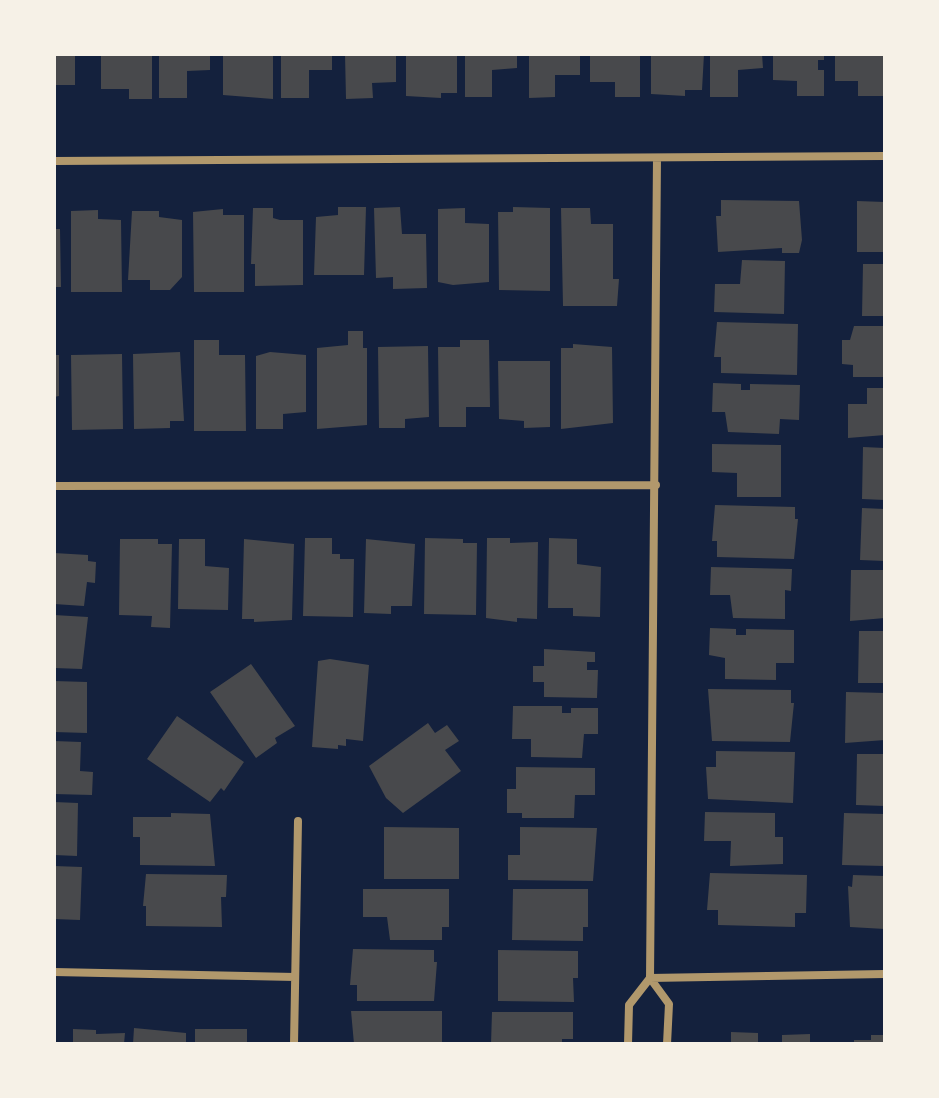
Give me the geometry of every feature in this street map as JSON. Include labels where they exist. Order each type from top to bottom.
[{"type":"street","points":[[54,161],[885,156]]},
{"type":"street","points":[[657,158],[650,978],[669,1004],[667,1044]]},
{"type":"street","points":[[54,486],[656,485]]},
{"type":"street","points":[[294,1044],[298,821]]},
{"type":"street","points":[[54,972],[295,977]]},
{"type":"street","points":[[650,978],[885,974]]},
{"type":"street","points":[[628,1044],[629,1005],[650,978]]},
{"type":"building","points":[[54,54],[75,54],[75,85],[54,85]]},
{"type":"building","points":[[101,54],[152,54],[152,99],[129,99],[129,89],[101,89]]},
{"type":"building","points":[[159,54],[210,54],[210,70],[187,71],[187,98],[159,98]]},
{"type":"building","points":[[223,54],[273,54],[273,99],[223,95]]},
{"type":"building","points":[[281,54],[332,54],[332,70],[309,70],[309,98],[281,98]]},
{"type":"building","points":[[345,54],[396,54],[396,82],[372,83],[373,98],[346,99]]},
{"type":"building","points":[[406,54],[457,54],[457,93],[441,93],[441,98],[406,96]]},
{"type":"building","points":[[465,54],[517,54],[517,68],[492,70],[492,97],[465,97]]},
{"type":"building","points":[[529,54],[580,54],[580,75],[555,75],[555,97],[529,98]]},
{"type":"building","points":[[590,54],[640,54],[640,97],[615,97],[615,82],[590,82]]},
{"type":"building","points":[[651,54],[704,54],[702,90],[685,90],[685,96],[651,94]]},
{"type":"building","points":[[710,54],[762,54],[763,68],[738,70],[738,97],[710,97]]},
{"type":"building","points":[[773,54],[824,54],[824,60],[818,60],[818,70],[824,70],[824,96],[797,96],[797,81],[773,80]]},
{"type":"building","points":[[835,54],[885,54],[885,96],[858,96],[858,81],[835,81]]},
{"type":"building","points":[[721,200],[799,201],[802,240],[799,253],[782,253],[782,248],[718,252],[716,216],[721,216]]},
{"type":"building","points":[[857,201],[885,202],[885,252],[857,252]]},
{"type":"building","points":[[338,207],[366,207],[364,275],[314,275],[316,217],[338,215]]},
{"type":"building","points":[[400,207],[402,234],[426,234],[427,288],[393,289],[393,277],[376,278],[374,208]]},
{"type":"building","points":[[513,207],[550,208],[550,291],[499,290],[498,212],[513,212]]},
{"type":"building","points":[[253,208],[273,208],[273,218],[280,220],[303,220],[303,285],[255,286],[255,264],[251,264]]},
{"type":"building","points":[[465,208],[465,223],[489,224],[489,282],[453,285],[438,282],[438,209]]},
{"type":"building","points":[[561,208],[590,208],[591,224],[613,224],[613,279],[619,279],[617,306],[563,306]]},
{"type":"building","points":[[223,209],[223,215],[244,215],[244,292],[194,292],[193,212]]},
{"type":"building","points":[[98,210],[98,219],[121,220],[122,292],[71,292],[71,211]]},
{"type":"building","points":[[132,211],[159,211],[159,217],[182,220],[182,277],[170,290],[150,290],[150,280],[128,280]]},
{"type":"building","points":[[54,229],[60,229],[61,287],[54,287]]},
{"type":"building","points":[[742,260],[785,261],[784,314],[714,312],[715,284],[740,284]]},
{"type":"building","points":[[863,264],[885,264],[885,316],[862,316]]},
{"type":"building","points":[[717,322],[798,324],[797,375],[721,373],[721,357],[714,357]]},
{"type":"building","points":[[854,326],[885,326],[885,377],[853,377],[853,365],[842,364],[842,340],[850,340]]},
{"type":"building","points":[[348,331],[363,331],[363,348],[367,348],[367,425],[317,429],[317,348],[348,345]]},
{"type":"building","points":[[194,340],[219,340],[219,355],[245,355],[246,431],[194,431]]},
{"type":"building","points":[[460,340],[489,340],[490,407],[466,407],[466,427],[439,427],[438,347],[460,347]]},
{"type":"building","points":[[573,344],[612,347],[613,423],[561,429],[561,348],[573,348]]},
{"type":"building","points":[[428,346],[429,417],[405,419],[405,428],[379,428],[378,347]]},
{"type":"building","points":[[180,352],[184,421],[170,421],[170,428],[134,429],[133,354]]},
{"type":"building","points":[[270,352],[306,355],[306,412],[283,414],[283,429],[256,429],[256,356]]},
{"type":"building","points":[[122,354],[123,429],[72,430],[71,355]]},
{"type":"building","points":[[54,355],[59,355],[59,396],[54,397]]},
{"type":"building","points":[[498,361],[550,361],[550,427],[524,428],[524,421],[499,419]]},
{"type":"building","points":[[713,383],[741,384],[741,390],[750,390],[750,384],[800,385],[799,420],[780,419],[779,434],[728,432],[725,412],[712,412]]},
{"type":"building","points":[[867,388],[885,388],[885,435],[848,438],[848,404],[867,404]]},
{"type":"building","points":[[712,444],[781,445],[781,497],[737,497],[737,473],[712,472]]},
{"type":"building","points":[[863,447],[885,448],[885,500],[862,499]]},
{"type":"building","points":[[715,505],[795,507],[795,519],[798,519],[794,559],[717,557],[717,541],[712,541]]},
{"type":"building","points":[[862,508],[885,509],[885,561],[860,560]]},
{"type":"building","points":[[305,538],[332,538],[332,554],[340,554],[340,559],[354,559],[353,617],[303,616]]},
{"type":"building","points":[[425,538],[463,539],[463,543],[477,543],[476,615],[424,614]]},
{"type":"building","points":[[487,538],[510,538],[510,543],[538,542],[537,619],[517,618],[517,622],[486,618]]},
{"type":"building","points":[[549,538],[577,539],[577,564],[601,567],[600,617],[573,616],[573,608],[548,608]]},
{"type":"building","points":[[120,539],[158,539],[158,544],[172,544],[170,628],[151,627],[152,616],[119,615]]},
{"type":"building","points":[[179,539],[205,539],[205,566],[229,568],[228,610],[178,609]]},
{"type":"building","points":[[244,539],[294,544],[292,620],[254,622],[254,619],[242,619]]},
{"type":"building","points":[[366,539],[415,544],[412,606],[391,606],[391,614],[364,613]]},
{"type":"building","points":[[54,553],[88,555],[88,561],[96,562],[95,583],[87,582],[84,606],[54,604]]},
{"type":"building","points":[[711,567],[792,569],[791,591],[785,590],[785,619],[733,618],[730,595],[710,595]]},
{"type":"building","points":[[851,570],[885,570],[885,618],[850,621]]},
{"type":"building","points":[[54,615],[88,617],[82,669],[54,668]]},
{"type":"building","points":[[710,628],[736,629],[736,635],[746,635],[746,629],[794,630],[794,663],[776,663],[776,680],[725,679],[725,658],[709,655]]},
{"type":"building","points":[[859,631],[885,631],[885,683],[858,683]]},
{"type":"building","points":[[544,649],[595,652],[595,662],[587,662],[587,670],[598,670],[597,698],[544,697],[544,682],[533,682],[533,666],[544,666]]},
{"type":"building","points":[[330,659],[369,665],[363,741],[346,739],[346,746],[338,745],[338,749],[312,747],[318,661]]},
{"type":"building","points":[[251,664],[295,726],[275,738],[277,743],[256,758],[210,692]]},
{"type":"building","points":[[54,681],[87,682],[87,733],[54,732]]},
{"type":"building","points":[[708,689],[791,690],[791,703],[794,703],[790,742],[712,741]]},
{"type":"building","points":[[846,692],[885,693],[885,740],[845,743]]},
{"type":"building","points":[[513,706],[562,706],[562,713],[571,713],[571,708],[598,708],[598,734],[584,734],[582,758],[531,757],[531,739],[512,739]]},
{"type":"building","points":[[177,716],[244,762],[224,791],[221,788],[210,802],[147,759]]},
{"type":"building","points":[[428,723],[435,733],[447,725],[459,741],[445,750],[461,771],[403,813],[386,798],[369,766]]},
{"type":"building","points":[[54,741],[81,742],[80,771],[93,772],[92,795],[54,794]]},
{"type":"building","points":[[716,751],[795,752],[793,803],[708,799],[706,767],[716,767]]},
{"type":"building","points":[[857,754],[885,754],[885,806],[856,805]]},
{"type":"building","points":[[516,767],[595,768],[595,795],[575,795],[574,818],[522,818],[522,813],[507,813],[507,789],[516,789]]},
{"type":"building","points":[[54,802],[78,803],[77,856],[54,855]]},
{"type":"building","points":[[705,812],[775,813],[775,837],[783,837],[783,864],[730,866],[731,841],[704,841]]},
{"type":"building","points":[[171,813],[210,814],[215,866],[140,865],[140,837],[133,837],[133,817],[171,817]]},
{"type":"building","points":[[844,813],[885,814],[885,866],[842,865]]},
{"type":"building","points":[[384,827],[459,828],[459,879],[384,879]]},
{"type":"building","points":[[520,827],[597,828],[593,881],[508,880],[508,855],[520,855]]},
{"type":"building","points":[[54,866],[82,867],[80,920],[54,919]]},
{"type":"building","points":[[710,873],[807,875],[806,913],[795,913],[795,927],[718,925],[718,910],[707,910]]},
{"type":"building","points":[[146,874],[227,875],[226,897],[221,897],[222,927],[146,926],[146,906],[143,906]]},
{"type":"building","points":[[853,875],[885,876],[885,929],[850,927],[848,886],[852,887]]},
{"type":"building","points":[[363,889],[449,889],[449,927],[442,927],[442,940],[390,940],[387,917],[363,917]]},
{"type":"building","points":[[513,889],[588,889],[588,927],[583,927],[583,941],[512,940]]},
{"type":"building","points":[[353,949],[434,950],[434,962],[437,962],[434,1001],[357,1001],[357,985],[350,985]]},
{"type":"building","points":[[498,950],[578,951],[578,978],[573,978],[574,1002],[498,1001]]},
{"type":"building","points":[[351,1011],[442,1011],[442,1044],[354,1044]]},
{"type":"building","points":[[492,1012],[573,1012],[573,1039],[562,1039],[562,1044],[491,1044]]},
{"type":"building","points":[[134,1028],[186,1033],[186,1044],[133,1044]]},
{"type":"building","points":[[73,1029],[96,1030],[96,1034],[125,1033],[124,1044],[73,1044]]},
{"type":"building","points":[[195,1029],[247,1029],[247,1044],[195,1044]]},
{"type":"building","points":[[731,1032],[758,1033],[758,1044],[731,1044]]},
{"type":"building","points":[[810,1034],[810,1044],[782,1044],[782,1035]]},
{"type":"building","points":[[871,1035],[885,1035],[885,1044],[854,1044],[854,1040],[871,1040]]}]
